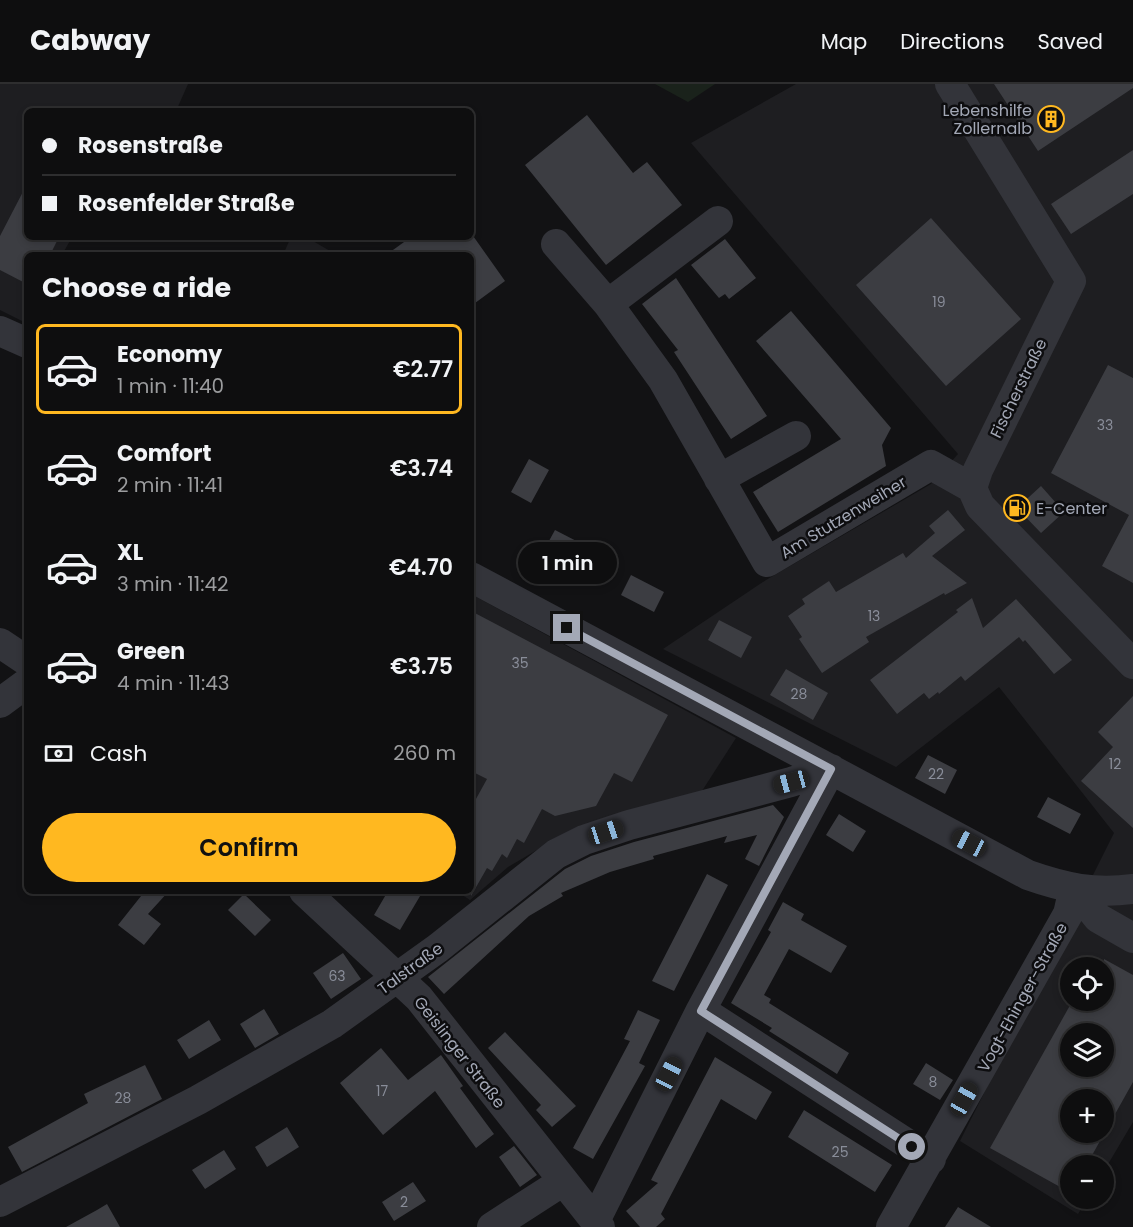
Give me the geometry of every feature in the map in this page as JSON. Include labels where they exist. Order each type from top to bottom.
[{"type":"street","name":"Fischerstraße","points":[[950,84],[1071,281],[978,470],[972,488]]},
{"type":"street","points":[[608,304],[718,221]]},
{"type":"street","name":"Am Stutzenweiher","points":[[556,244],[608,304],[663,380],[767,562],[931,465],[972,488]]},
{"type":"street","points":[[0,331],[24,342]]},
{"type":"street","points":[[719,479],[796,436]]},
{"type":"street","points":[[972,488],[980,506],[1133,664]]},
{"type":"street","points":[[474,579],[1028,875],[1074,888],[1103,893],[1133,889]]},
{"type":"street","points":[[0,643],[24,659]]},
{"type":"street","points":[[0,703],[24,685]]},
{"type":"street","points":[[597,1224],[701,1011],[831,769]]},
{"type":"street","name":"Talstraße","points":[[0,1202],[198,1100],[322,1030],[438,948],[556,854],[584,840],[629,825],[791,782],[831,769]]},
{"type":"street","points":[[1074,888],[1098,918],[1133,938]]},
{"type":"street","name":"Vogt-Ehinger-Straße","points":[[891,1227],[1068,914],[1074,888]]},
{"type":"street","name":"Geislinger Straße","points":[[307,894],[419,998],[597,1224]]},
{"type":"street","points":[[701,1011],[931,1159]]},
{"type":"street","points":[[492,1227],[562,1182]]},
{"type":"shaded area","points":[[0,84],[188,84],[177,108],[24,108],[24,240],[70,240],[64,252],[24,252],[24,317],[22,321],[0,310]]},
{"type":"shaded area","points":[[655,84],[715,84],[688,102]]},
{"type":"shaded area","points":[[796,84],[1133,84],[1133,1122],[1113,1155],[1060,1155],[1060,1203],[960,1141],[1114,833],[999,687],[896,767],[663,649],[766,580],[931,484],[958,454],[691,143]]},
{"type":"shaded area","points":[[290,240],[311,240],[332,252],[284,252]]},
{"type":"shaded area","points":[[474,596],[736,738],[702,791],[566,833],[508,867],[470,900],[461,894],[474,894]]},
{"type":"shaded area","points":[[1070,1209],[1081,1209],[1078,1214]]},
{"type":"building","name":"Lebenshilfe Zollernalb","points":[[994,84],[1133,84],[1133,88],[1038,151]]},
{"type":"building","points":[[587,115],[633,173],[647,162],[682,205],[606,265],[525,165]]},
{"type":"building","points":[[1133,150],[1133,194],[1071,234],[1051,204]]},
{"type":"building","points":[[24,190],[24,240],[58,240],[52,252],[24,252],[24,282],[0,270],[0,236]]},
{"type":"building","points":[[931,218],[1021,319],[946,386],[856,285]]},
{"type":"building","points":[[474,237],[505,281],[474,304],[474,252],[390,252],[407,240],[474,240]]},
{"type":"building","points":[[725,239],[756,278],[729,299],[725,294],[719,298],[691,265]]},
{"type":"building","points":[[676,278],[767,416],[731,439],[674,352],[678,350],[642,304]]},
{"type":"building","points":[[791,311],[891,428],[882,445],[886,466],[778,532],[753,492],[841,439],[756,341]]},
{"type":"building","points":[[1108,365],[1133,378],[1133,583],[1102,566],[1129,515],[1051,473]]},
{"type":"building","points":[[529,459],[549,470],[531,503],[511,492]]},
{"type":"building","points":[[1041,486],[1064,512],[1041,533],[1017,508]]},
{"type":"building","points":[[948,510],[965,530],[932,556],[967,583],[945,595],[944,593],[866,637],[869,642],[822,673],[799,639],[802,637],[788,616],[805,604],[802,599],[829,581],[836,592],[903,553],[906,558],[935,533],[929,526]]},
{"type":"building","points":[[555,530],[588,547],[577,567],[544,550]]},
{"type":"building","points":[[631,575],[664,592],[654,612],[621,595]]},
{"type":"building","points":[[972,598],[983,628],[1016,599],[1072,660],[1054,674],[1025,640],[1023,642],[1019,637],[965,681],[961,676],[929,699],[924,693],[897,714],[870,680],[958,612],[956,610]]},
{"type":"building","points":[[474,613],[668,715],[632,782],[614,773],[596,806],[555,816],[542,809],[524,843],[517,839],[507,858],[502,854],[492,871],[487,868],[474,891],[474,803],[487,779],[474,772]]},
{"type":"building","points":[[719,620],[752,637],[741,658],[708,640]]},
{"type":"building","points":[[786,669],[828,693],[813,720],[770,695]]},
{"type":"building","points":[[1133,696],[1133,828],[1081,781],[1113,747],[1098,732]]},
{"type":"building","points":[[928,755],[957,770],[945,794],[915,778]]},
{"type":"building","points":[[1048,797],[1081,814],[1070,834],[1037,817]]},
{"type":"building","points":[[773,805],[784,817],[759,866],[745,859],[757,835],[724,843],[727,836],[653,856],[654,859],[610,872],[561,893],[563,896],[529,916],[444,994],[428,977],[565,869],[591,856],[634,842]]},
{"type":"building","points":[[839,814],[866,831],[853,852],[826,835]]},
{"type":"building","points":[[707,874],[728,885],[674,991],[652,981]]},
{"type":"building","points":[[143,894],[166,894],[148,914],[161,924],[144,945],[118,925]]},
{"type":"building","points":[[244,894],[271,920],[255,936],[228,910]]},
{"type":"building","points":[[386,894],[421,894],[400,930],[374,915]]},
{"type":"building","points":[[783,902],[804,914],[801,920],[847,946],[831,973],[789,949],[764,995],[771,999],[769,1003],[849,1053],[837,1074],[769,1031],[772,1028],[731,1003],[771,932],[768,930]]},
{"type":"building","points":[[343,953],[361,979],[331,999],[313,973]]},
{"type":"building","points":[[1114,965],[1133,975],[1133,1082],[1114,1116],[1114,1089],[1060,1089],[1060,1143],[1099,1143],[1092,1155],[1060,1155],[1060,1187],[990,1148],[1060,1023],[1060,1077],[1114,1077],[1114,1023],[1060,1023],[1067,1011],[1114,1011]]},
{"type":"building","points":[[264,1009],[279,1034],[255,1048],[240,1024]]},
{"type":"building","points":[[638,1010],[660,1020],[639,1063],[645,1066],[593,1159],[573,1148],[630,1041],[624,1039]]},
{"type":"building","points":[[209,1020],[221,1040],[189,1059],[177,1040]]},
{"type":"building","points":[[505,1032],[576,1106],[552,1127],[536,1110],[541,1105],[488,1048]]},
{"type":"building","points":[[381,1048],[408,1080],[441,1055],[463,1086],[460,1088],[494,1134],[476,1148],[435,1091],[383,1135],[340,1083]]},
{"type":"building","points":[[715,1057],[772,1092],[756,1120],[721,1099],[661,1214],[665,1219],[656,1227],[640,1227],[626,1211],[658,1183],[651,1180]]},
{"type":"building","points":[[926,1063],[953,1080],[940,1100],[913,1084]]},
{"type":"building","points":[[145,1065],[162,1099],[22,1172],[8,1147],[88,1103],[84,1094]]},
{"type":"building","points":[[804,1110],[892,1165],[875,1192],[788,1137]]},
{"type":"building","points":[[287,1127],[299,1147],[267,1167],[255,1147]]},
{"type":"building","points":[[514,1146],[537,1175],[520,1187],[499,1157]]},
{"type":"building","points":[[224,1150],[236,1169],[205,1189],[192,1170]]},
{"type":"building","points":[[413,1182],[426,1201],[394,1221],[382,1202]]},
{"type":"building","points":[[107,1204],[120,1227],[66,1227],[97,1210]]},
{"type":"building","points":[[958,1207],[991,1227],[945,1227]]},
{"type":"place","name":"Lebenshilfe Zollernalb","points":[[1051,119]]},
{"type":"place","name":"E-Center","points":[[1017,508]]},
{"type":"route","points":[[567,628],[831,769],[701,1011],[912,1147]]}]
